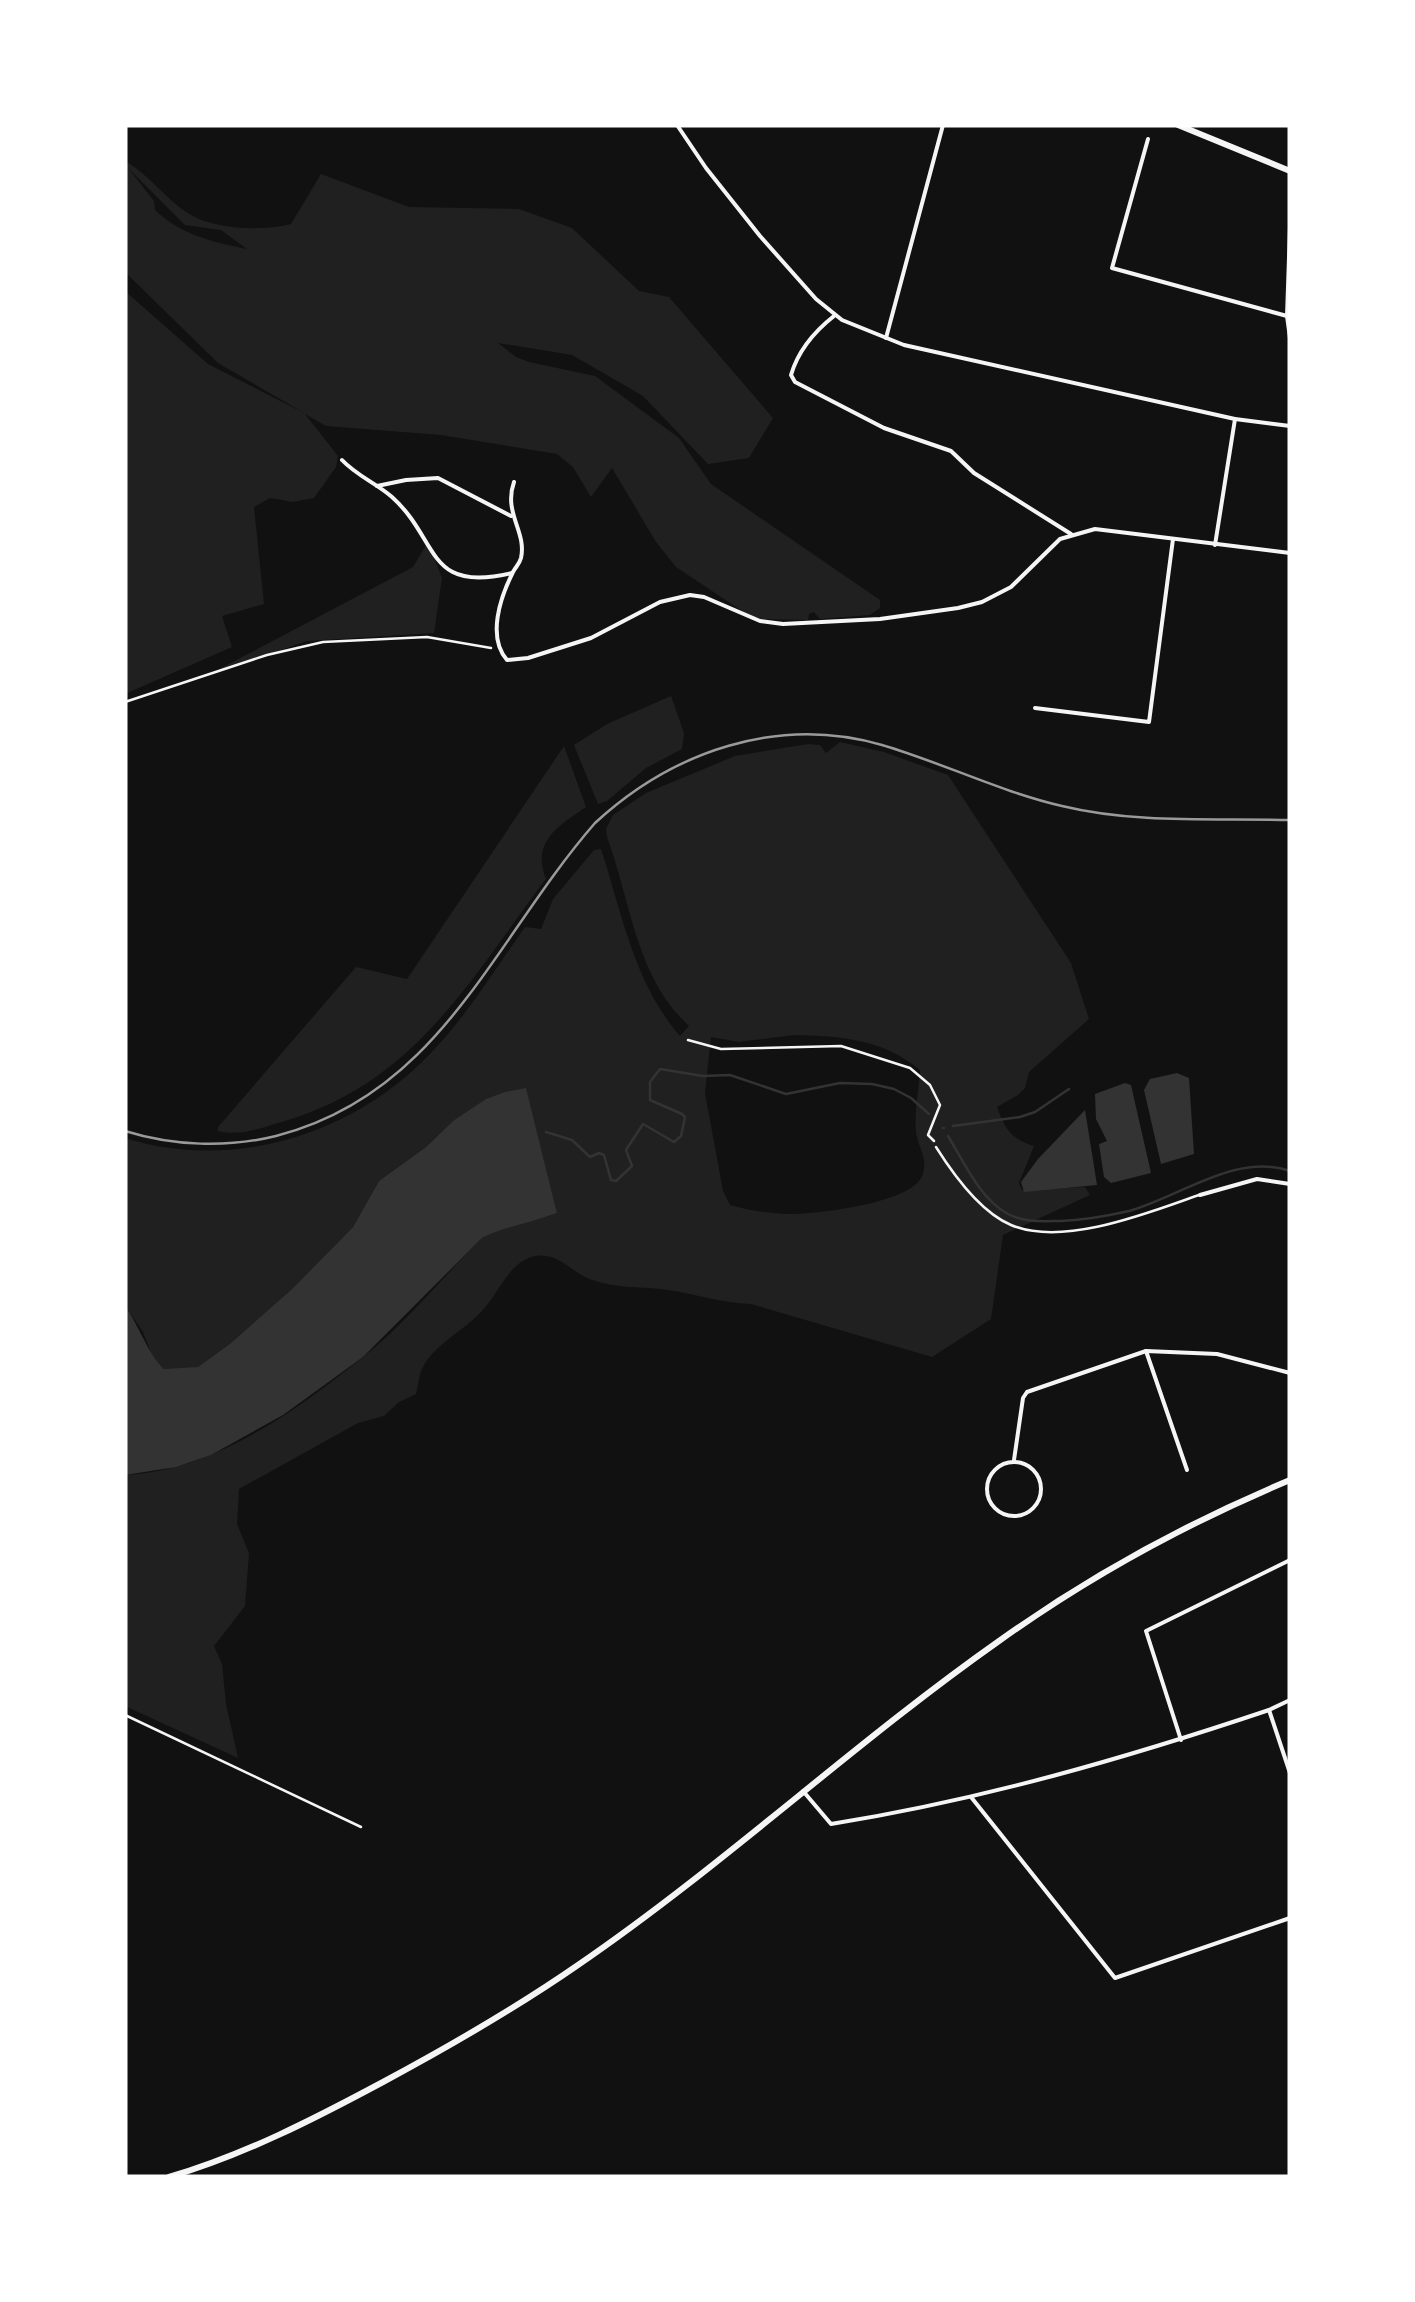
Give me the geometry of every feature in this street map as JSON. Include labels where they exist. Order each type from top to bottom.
[{"type":"main road","points":[[1178,125],[1290,171]]},
{"type":"main road","points":[[174,2176],[297,2127],[470,2034],[580,1964],[963,1667],[1042,1611],[1189,1526],[1290,1480]]},
{"type":"street","points":[[677,125],[760,236],[816,299],[862,331],[1235,419],[1290,426]]},
{"type":"street","points":[[886,339],[943,125]]},
{"type":"street","points":[[1148,139],[1112,268],[1287,316]]},
{"type":"street","points":[[1290,228],[1290,338]]},
{"type":"street","points":[[836,315],[807,344],[792,370],[795,382],[884,428],[952,450],[974,473],[1070,534]]},
{"type":"street","points":[[1216,545],[1235,419]]},
{"type":"street","points":[[342,460],[352,472],[390,495],[410,517],[438,563],[452,574],[485,578],[512,573]]},
{"type":"street","points":[[375,486],[438,478],[511,516]]},
{"type":"street","points":[[514,482],[511,516],[521,548],[520,560],[496,623],[498,649],[508,660],[592,638],[660,602],[690,594],[760,621],[784,624],[880,619],[958,608],[982,602],[1011,587],[1060,539],[1094,529],[1290,553]]},
{"type":"street","points":[[1035,708],[1150,722],[1173,540]]},
{"type":"street","points":[[1200,1195],[1257,1179],[1290,1184]]},
{"type":"street","points":[[1014,1460],[1023,1398],[1028,1392],[1146,1351],[1217,1354],[1290,1373]]},
{"type":"street","points":[[1146,1351],[1187,1470]]},
{"type":"street","points":[[1014,1460],[1033,1468],[1038,1476],[1038,1493],[1025,1514],[1010,1518],[991,1505],[988,1490],[994,1472],[1014,1460]]},
{"type":"street","points":[[1181,1740],[1146,1630],[1290,1560]]},
{"type":"street","points":[[803,1791],[832,1824],[971,1797],[1088,1768],[1181,1740],[1290,1700]]},
{"type":"street","points":[[1269,1710],[1290,1772]]},
{"type":"street","points":[[971,1797],[1110,1974],[1122,1977],[1290,1918]]},
{"type":"lane","points":[[936,1147],[986,1207],[1006,1223],[1020,1228],[1059,1232],[1121,1220],[1200,1195]]},
{"type":"path","points":[[125,702],[266,655],[323,642],[427,637],[498,649]]},
{"type":"path","points":[[688,1040],[721,1049],[841,1046],[910,1068],[930,1085],[940,1106],[928,1135],[936,1147]]},
{"type":"path","points":[[125,1715],[361,1827]]},
{"type":"shaded area","points":[[125,161],[191,215],[227,226],[268,228],[291,224],[321,174],[409,207],[519,209],[572,228],[639,291],[669,297],[773,418],[749,458],[708,464],[643,396],[572,355],[498,343],[529,362],[595,376],[679,438],[711,484],[880,600],[880,608],[870,615],[820,619],[814,612],[808,620],[748,615],[676,567],[656,542],[612,468],[591,497],[573,467],[557,454],[441,435],[326,426],[305,414],[338,456],[336,467],[314,498],[293,502],[270,498],[254,507],[264,604],[222,616],[232,647],[125,694],[125,291],[208,364],[304,413],[218,363],[125,272]],"holes":[[[128,168],[185,225],[221,230],[247,249],[198,236],[165,219]]]},
{"type":"shaded area","points":[[428,542],[442,578],[434,633],[307,641],[210,674],[413,567]]},
{"type":"shaded area","points":[[671,696],[684,733],[682,749],[646,768],[598,804],[574,745],[607,724]]},
{"type":"shaded area","points":[[840,742],[884,752],[948,775],[1071,963],[1089,1019],[1029,1072],[1025,1088],[1018,1095],[997,1107],[1010,1132],[1034,1146],[1019,1183],[1022,1190],[1085,1187],[1090,1195],[1003,1235],[991,1319],[932,1357],[751,1304],[602,1283],[549,1256],[522,1261],[480,1313],[429,1357],[416,1394],[399,1402],[384,1416],[358,1423],[239,1489],[237,1524],[249,1553],[245,1606],[214,1646],[222,1664],[238,1758],[125,1706],[125,1475],[190,1462],[252,1435],[378,1344],[482,1238],[557,1213],[526,1089],[453,1121],[426,1147],[379,1181],[353,1227],[231,1343],[198,1367],[164,1369],[154,1360],[143,1332],[125,1305],[125,1138],[205,1151],[245,1148],[284,1140],[359,1110],[438,1046],[525,927],[541,929],[553,899],[594,850],[601,849],[640,970],[680,1036],[689,1026],[657,985],[637,938],[607,837],[606,829],[613,815],[646,793],[735,756],[808,744],[820,745],[826,753]],"holes":[[[794,1035],[844,1038],[876,1046],[920,1070],[916,1124],[924,1170],[914,1186],[881,1201],[837,1210],[784,1214],[730,1205],[723,1191],[705,1093],[711,1037],[739,1042]]]},
{"type":"shaded area","points":[[564,746],[586,807],[550,836],[542,855],[546,879],[435,1024],[370,1081],[330,1104],[252,1130],[218,1131],[356,967],[407,979]]},
{"type":"shaded area","points":[[1177,1073],[1189,1078],[1194,1154],[1161,1164],[1144,1090],[1150,1079]]},
{"type":"shaded area","points":[[1125,1083],[1131,1085],[1151,1173],[1111,1183],[1104,1177],[1099,1144],[1107,1141],[1096,1119],[1095,1094]]},
{"type":"shaded area","points":[[526,1088],[557,1213],[482,1238],[363,1357],[283,1415],[211,1455],[176,1467],[125,1475],[125,1305],[164,1369],[198,1367],[293,1288],[353,1227],[379,1181],[486,1099]]},
{"type":"shaded area","points":[[1085,1110],[1097,1185],[1024,1192],[1021,1182],[1038,1159]]},
{"type":"waterway","points":[[546,1132],[572,1140],[590,1157],[604,1155],[611,1180],[616,1181],[632,1166],[626,1150],[643,1124],[674,1142],[681,1136],[685,1117],[650,1100],[650,1082],[660,1069],[703,1076],[730,1075],[786,1094],[840,1083],[872,1084],[894,1089],[929,1114]]},
{"type":"waterway","points":[[953,1126],[1020,1117],[1035,1112],[1069,1089]]},
{"type":"waterway","points":[[948,1136],[989,1199],[1008,1214],[1034,1221],[1078,1220],[1129,1211],[1249,1167],[1290,1171]]},
{"type":"railway","points":[[125,1131],[200,1144],[257,1140],[333,1115],[381,1086],[423,1049],[459,1008],[595,823],[658,776],[729,746],[804,734],[843,737],[882,745],[1039,800],[1090,812],[1147,818],[1290,820]]}]
